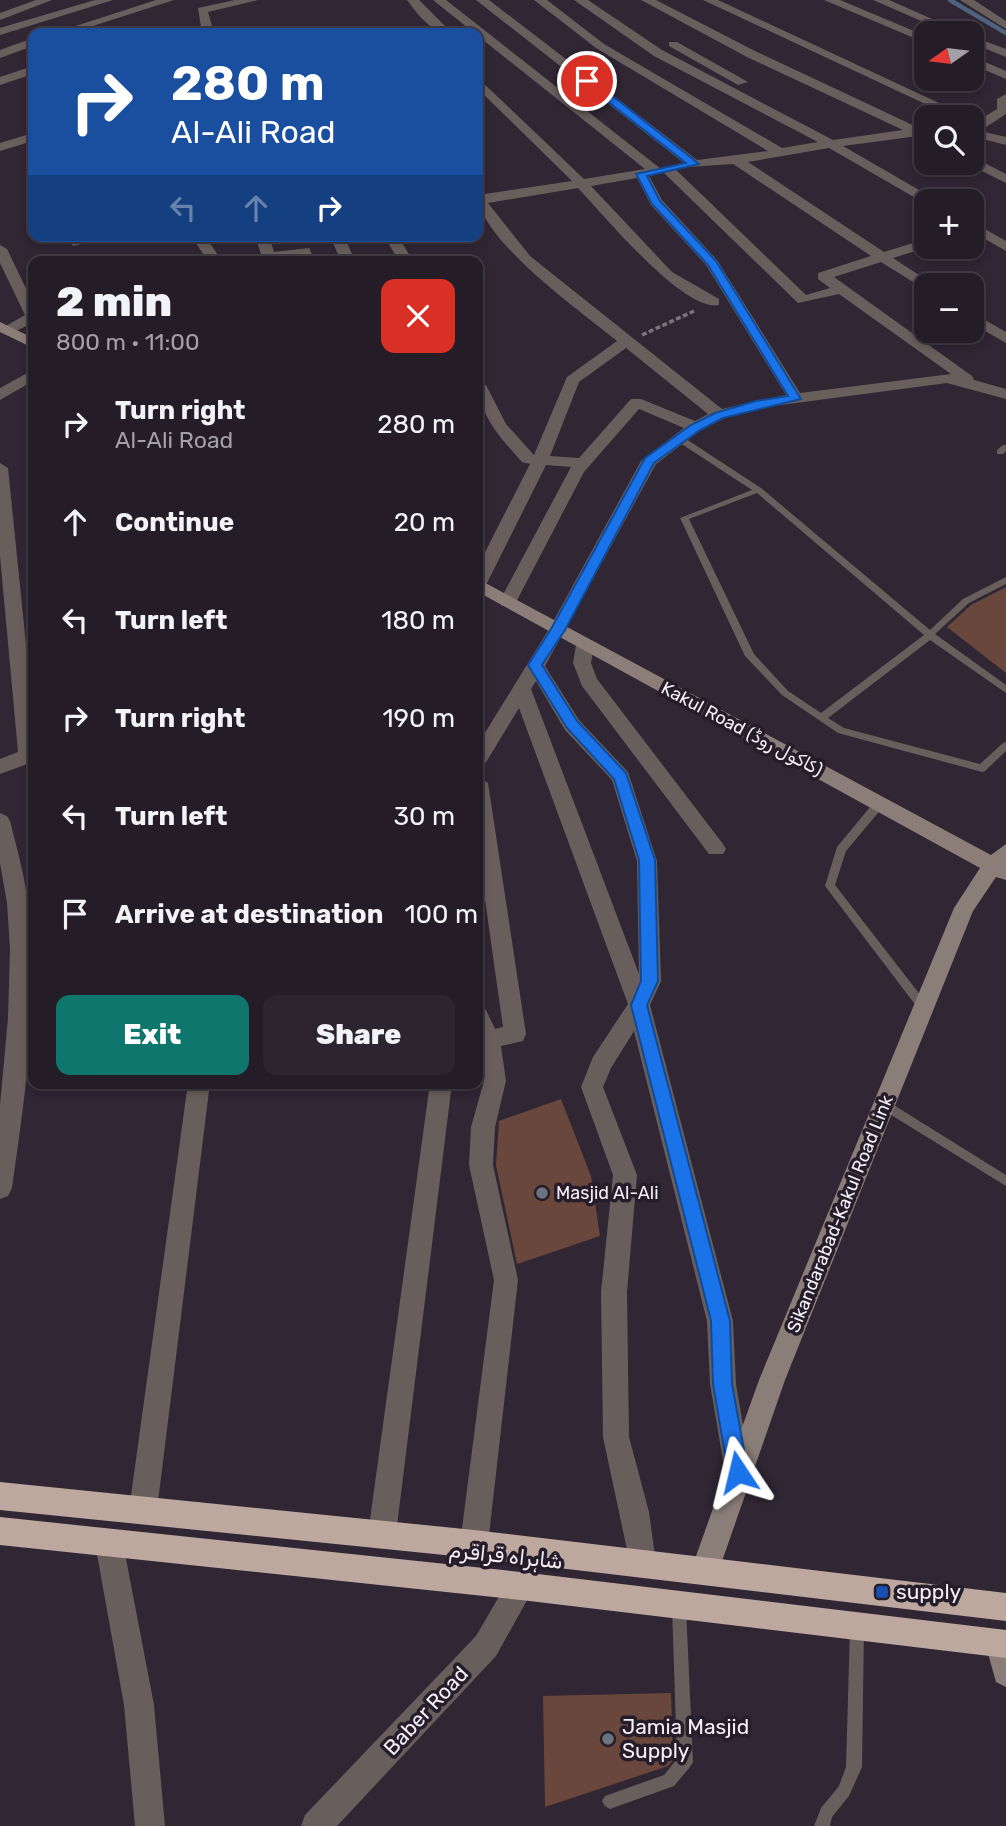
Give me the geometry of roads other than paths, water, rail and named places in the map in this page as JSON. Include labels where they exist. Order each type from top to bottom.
[{"type":"highway","name":"شاہراہ قراقرم","points":[[0,1496],[474,1544],[1006,1607]]},
{"type":"highway","name":"شاہراہ قراقرم","points":[[0,1531],[521,1586],[1002,1644]]},
{"type":"main road","points":[[4,328],[28,341]]},
{"type":"main road","name":"Kakul Road (کاکول روڈ)","points":[[483,587],[879,804],[1002,863]]},
{"type":"main road","name":"Sikandarabad-Kakul Road Link","points":[[705,1570],[738,1472],[964,908],[1002,863]]},
{"type":"main road","points":[[1002,1644],[1006,1672]]},
{"type":"street","points":[[0,17],[46,0]]},
{"type":"street","points":[[0,32],[107,0]]},
{"type":"street","points":[[76,28],[168,0]]},
{"type":"street","points":[[207,28],[202,10],[252,0]]},
{"type":"street","points":[[413,0],[441,28]]},
{"type":"street","points":[[439,0],[476,28]]},
{"type":"street","points":[[482,0],[694,164]]},
{"type":"street","points":[[540,0],[600,46],[778,151]]},
{"type":"street","points":[[580,0],[658,53],[830,143],[914,191]]},
{"type":"street","points":[[647,0],[914,129]]},
{"type":"street","points":[[709,0],[937,105]]},
{"type":"street","points":[[830,0],[914,35]]},
{"type":"street","points":[[879,0],[929,21]]},
{"type":"street","points":[[965,0],[1006,26]]},
{"type":"street","points":[[483,34],[662,170],[803,300],[841,289]]},
{"type":"street","points":[[0,54],[28,44]]},
{"type":"street","points":[[673,44],[853,140]]},
{"type":"street","points":[[984,44],[1006,53]]},
{"type":"street","points":[[984,66],[1006,75]]},
{"type":"street","points":[[0,81],[28,72]]},
{"type":"street","points":[[483,87],[582,184],[667,275],[714,302]]},
{"type":"street","points":[[984,124],[1003,110],[1003,99],[1006,98]]},
{"type":"street","points":[[984,130],[1006,133]]},
{"type":"street","points":[[984,132],[1006,141]]},
{"type":"street","points":[[483,199],[830,143],[914,134]]},
{"type":"street","points":[[0,147],[28,139]]},
{"type":"street","points":[[736,160],[914,278]]},
{"type":"street","points":[[984,167],[1006,179]]},
{"type":"street","points":[[641,174],[656,202],[712,263],[796,399]]},
{"type":"street","points":[[483,206],[524,259],[719,415]]},
{"type":"street","points":[[984,234],[1006,247]]},
{"type":"street","points":[[914,247],[823,276],[973,383]]},
{"type":"street","points":[[0,249],[28,307]]},
{"type":"street","points":[[282,256],[304,251],[306,256]]},
{"type":"street","points":[[4,328],[28,319]]},
{"type":"street","points":[[984,325],[1006,339]]},
{"type":"street","points":[[483,574],[540,460],[572,380],[625,342]]},
{"type":"street","points":[[483,751],[558,630],[649,461],[695,427],[719,415],[756,404],[947,378],[1006,394]]},
{"type":"street","points":[[0,396],[28,379]]},
{"type":"street","points":[[483,395],[499,426],[528,459],[583,463]]},
{"type":"street","points":[[508,602],[583,463],[636,402],[695,427]]},
{"type":"street","points":[[0,468],[28,727]]},
{"type":"street","points":[[585,645],[582,663],[589,681],[716,849]]},
{"type":"street","points":[[535,665],[572,724],[621,776],[647,860],[650,981],[639,1005],[601,1064],[593,1087],[625,1175],[614,1292],[617,1437],[635,1512],[642,1563]]},
{"type":"street","points":[[521,687],[639,1005],[720,1321],[723,1384],[738,1472]]},
{"type":"street","points":[[0,767],[28,756]]},
{"type":"street","points":[[474,1544],[506,1280],[481,1165],[483,1127],[495,1080],[483,1041],[515,1034],[483,817]]},
{"type":"street","points":[[0,821],[19,912],[21,992],[13,1104],[0,1188]]},
{"type":"street","points":[[143,1510],[198,1089]]},
{"type":"street","points":[[382,1534],[440,1089]]},
{"type":"street","points":[[109,1543],[139,1705],[150,1826]]},
{"type":"street","name":"Baber Road","points":[[316,1826],[340,1812],[486,1646],[521,1586]]},
{"type":"lane","points":[[680,439],[758,490],[930,635],[1006,690]]},
{"type":"lane","points":[[758,490],[684,517],[751,656],[785,693],[841,731],[982,768],[1006,745]]},
{"type":"lane","points":[[821,718],[930,635],[966,601],[1006,580]]},
{"type":"lane","points":[[879,804],[841,850],[830,886],[924,1008]]},
{"type":"lane","points":[[884,1104],[1006,1181]]},
{"type":"lane","points":[[610,1801],[669,1781],[685,1762],[679,1604]]},
{"type":"lane","points":[[822,1826],[826,1813],[844,1791],[854,1767],[857,1625]]},
{"type":"waterway","points":[[950,0],[1006,33]]},
{"type":"place","name":"Masjid Al-Ali","points":[[542,1193]]},
{"type":"place","name":"supply","points":[[882,1592]]},
{"type":"place","name":"Jamia Masjid Supply","points":[[608,1739]]}]
